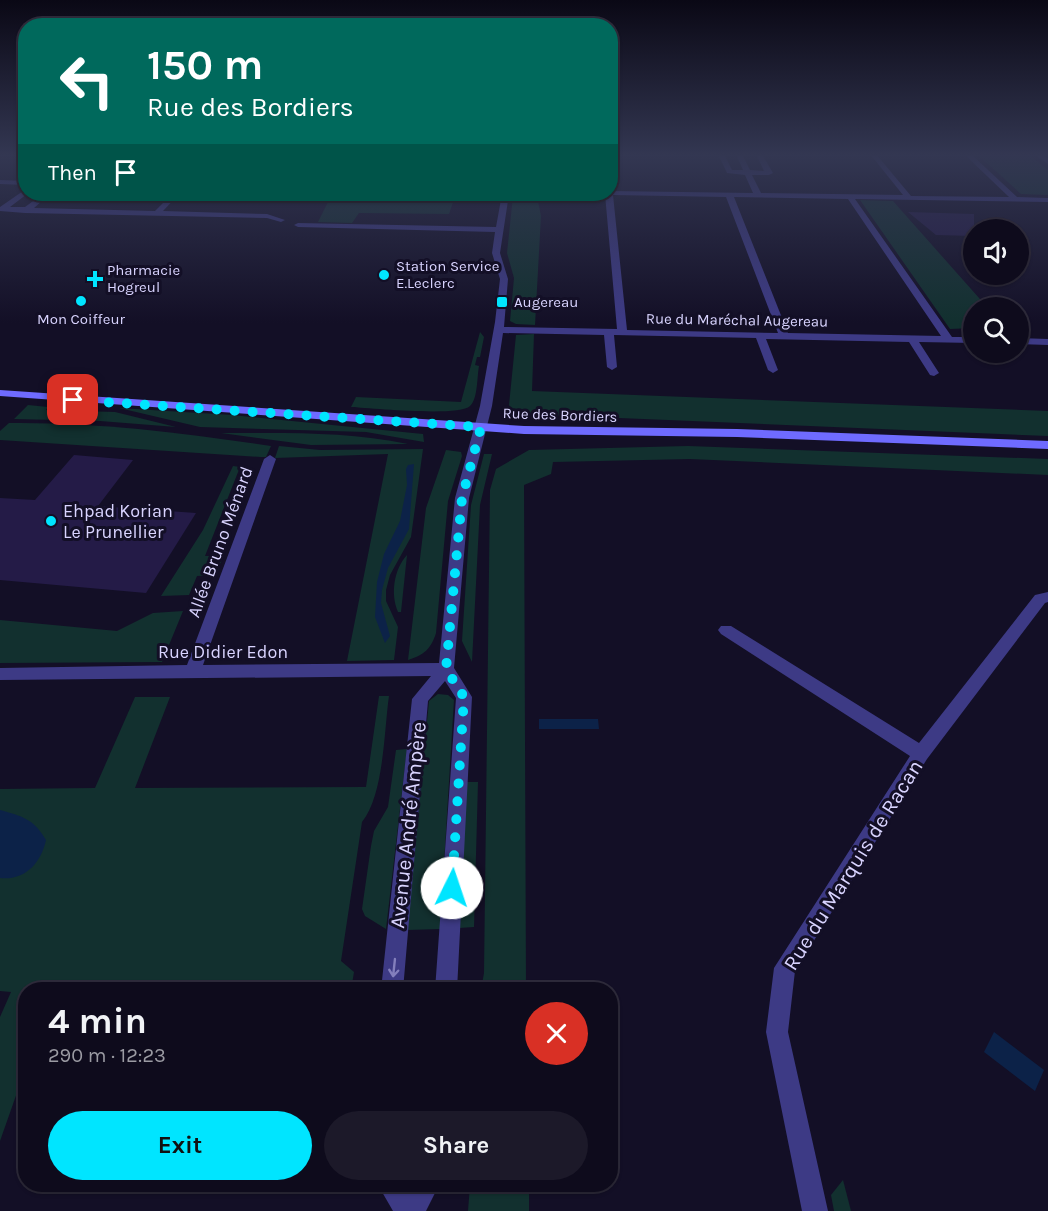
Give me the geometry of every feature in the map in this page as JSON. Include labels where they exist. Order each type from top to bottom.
[{"type":"street","points":[[20,211],[267,216],[281,220],[279,223],[283,225],[294,220],[500,230]]},
{"type":"street","points":[[446,982],[464,697],[446,669],[462,498],[481,427],[499,330],[504,279],[496,253],[503,211]]},
{"type":"street","points":[[612,211],[622,332]]},
{"type":"street","points":[[735,211],[784,336]]},
{"type":"street","points":[[859,211],[949,340]]},
{"type":"street","name":"Rue du Maréchal Augereau","points":[[499,330],[963,340]]},
{"type":"street","points":[[609,332],[612,367]]},
{"type":"street","points":[[760,336],[772,370]]},
{"type":"street","points":[[912,339],[934,374]]},
{"type":"street","points":[[1029,341],[1048,342]]},
{"type":"street","name":"Rue des Bordiers","points":[[0,393],[481,427],[1048,445]]},
{"type":"street","name":"Allée Bruno Ménard","points":[[193,671],[270,459]]},
{"type":"street","name":"Rue du Marquis de Racan","points":[[815,1211],[777,1032],[785,968],[921,754],[1040,599],[1048,597]]},
{"type":"street","points":[[726,630],[921,754]]},
{"type":"street","name":"Rue Didier Edon","points":[[0,674],[446,669]]},
{"type":"street","name":"Avenue André Ampère","points":[[393,982],[420,699],[446,669]]},
{"type":"street","points":[[396,1192],[410,1211],[422,1192]]},
{"type":"green space","points":[[324,211],[450,211],[449,214],[359,213],[352,223],[318,222]]},
{"type":"green space","points":[[511,211],[540,211],[535,325],[516,324],[510,321],[514,278],[507,253]]},
{"type":"green space","points":[[867,211],[901,211],[963,280],[963,285],[967,285],[978,297],[963,297],[963,328],[950,329]]},
{"type":"green space","points":[[480,332],[484,337],[480,357],[477,357],[475,365],[479,366],[475,398],[470,406],[449,411],[351,407],[356,397],[461,402]]},
{"type":"green space","points":[[534,334],[532,391],[1048,411],[1048,436],[523,414],[513,411],[509,405],[516,335]]},
{"type":"green space","points":[[28,405],[48,407],[46,410],[115,412],[176,427],[100,421],[14,419]]},
{"type":"green space","points":[[119,408],[232,415],[423,434],[424,442],[366,432],[200,427]]},
{"type":"green space","points":[[9,423],[75,424],[140,429],[271,446],[266,457],[261,457],[0,440],[0,431]]},
{"type":"green space","points":[[221,433],[339,435],[408,444],[311,445]]},
{"type":"green space","points":[[279,446],[320,450],[423,449],[411,537],[390,575],[386,590],[386,601],[398,627],[394,660],[347,661],[388,454],[275,458]]},
{"type":"green space","points":[[688,446],[1048,459],[1048,475],[690,459],[553,462],[551,474],[524,485],[526,982],[482,982],[490,490],[496,469],[529,450]]},
{"type":"green space","points":[[446,450],[461,452],[462,456],[448,501],[436,633],[426,651],[408,660],[426,508]]},
{"type":"green space","points":[[484,454],[492,454],[480,505],[472,662],[462,641],[471,505]]},
{"type":"green space","points":[[233,466],[240,467],[205,556],[223,556],[217,575],[197,576],[189,595],[161,596],[203,530]]},
{"type":"green space","points":[[407,555],[401,612],[398,612],[394,597],[396,574]]},
{"type":"green space","points":[[183,611],[162,662],[0,663],[0,620],[117,631],[153,613]]},
{"type":"green space","points":[[438,694],[448,695],[454,700],[440,929],[407,930],[429,701]]},
{"type":"green space","points":[[379,696],[389,696],[379,779],[375,796],[362,822],[341,961],[354,972],[352,982],[18,982],[18,1090],[0,1141],[0,1017],[11,992],[0,991],[0,789],[95,788],[135,697],[170,697],[135,788],[366,787]]},
{"type":"green space","points":[[407,749],[386,929],[365,916],[362,909],[374,831],[388,807],[396,750]]},
{"type":"green space","points":[[465,782],[478,782],[474,927],[459,928]]},
{"type":"green space","points":[[843,1180],[851,1211],[834,1211],[831,1195]]},
{"type":"green space","points":[[469,1192],[529,1192],[529,1211],[468,1211]]},
{"type":"water","points":[[414,464],[409,529],[388,568],[382,590],[381,603],[390,636],[385,643],[375,617],[377,582],[384,554],[400,521],[407,485],[406,469],[408,465]]},
{"type":"water","points":[[539,719],[598,719],[599,729],[539,729]]},
{"type":"water","points":[[0,810],[27,819],[37,827],[46,840],[36,863],[31,869],[17,877],[0,878]]},
{"type":"water","points":[[994,1032],[1044,1070],[1035,1091],[984,1052]]},
{"type":"building","points":[[908,212],[974,214],[974,219],[963,219],[963,236],[936,235]]},
{"type":"building","name":"Ehpad Korian Le Prunellier","points":[[74,455],[133,460],[98,506],[196,513],[146,593],[0,580],[0,498],[35,500]]},
{"type":"place","name":"Station Service E.Leclerc","points":[[384,275]]},
{"type":"place","name":"Pharmacie Hogreul","points":[[95,279]]},
{"type":"place","name":"Mon Coiffeur","points":[[81,301]]},
{"type":"place","name":"Augereau","points":[[502,302]]},
{"type":"place","name":"Ehpad Korian Le Prunellier","points":[[51,521]]},
{"type":"route","points":[[73,400],[481,427],[462,498],[446,669],[464,697],[452,888]]}]
